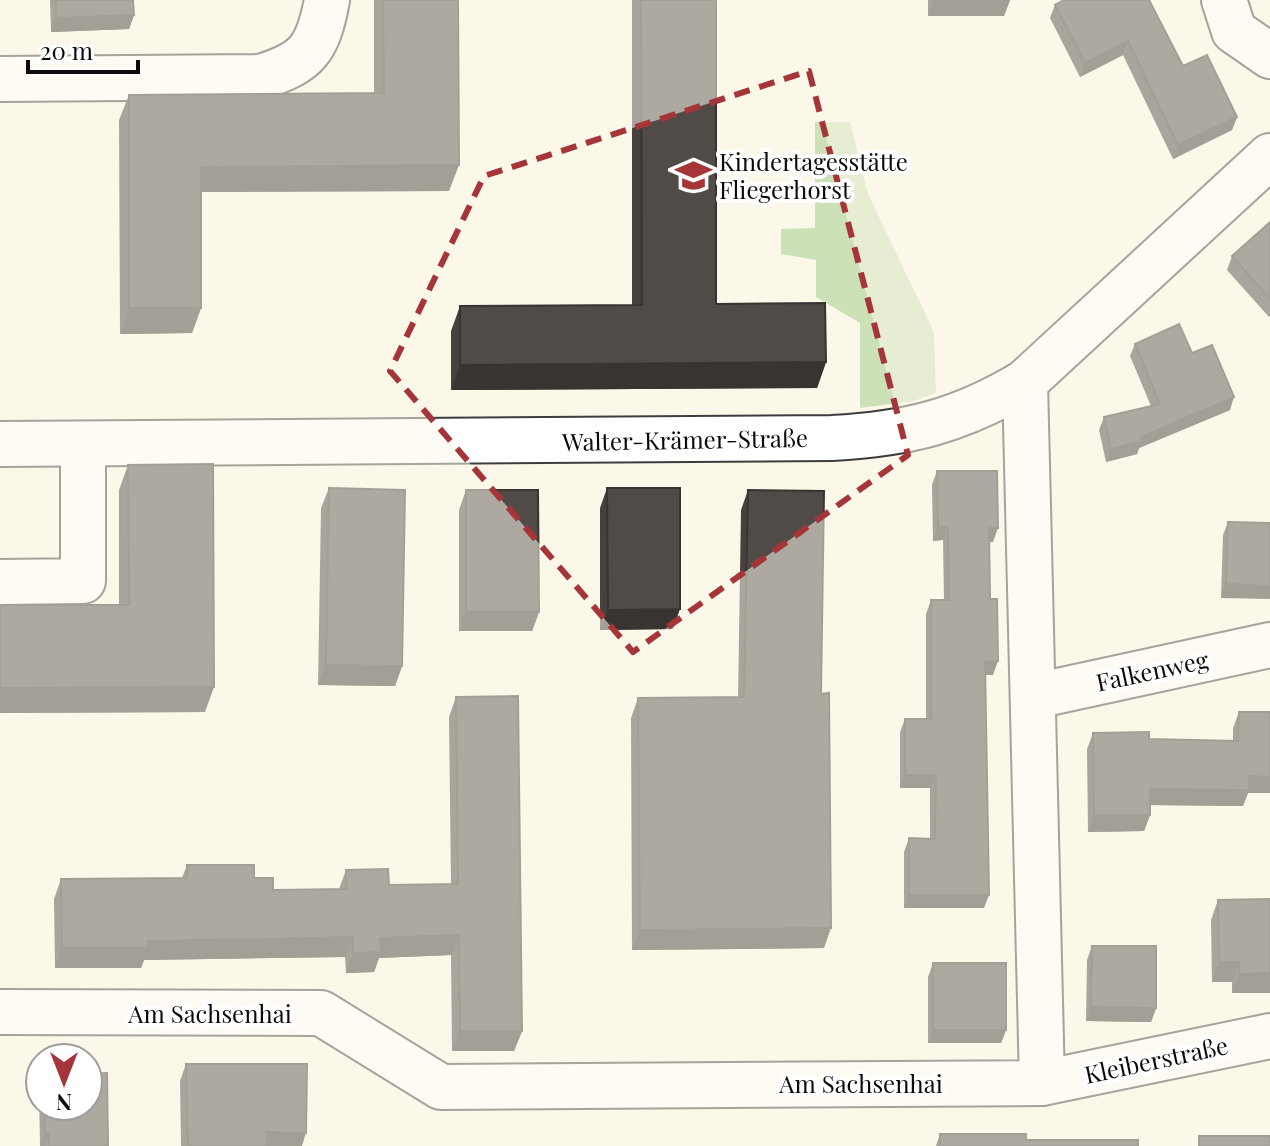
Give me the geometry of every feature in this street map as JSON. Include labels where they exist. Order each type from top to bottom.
[{"type":"street","points":[[0,79],[260,77],[286,69],[308,54],[321,33],[327,0]]},
{"type":"street","points":[[1224,0],[1234,31],[1270,56]]},
{"type":"street","name":"Walter-Krämer-Straße","points":[[0,444],[882,435],[933,425],[981,408],[1025,382],[1270,156]]},
{"type":"street","points":[[1025,382],[1042,1083]]},
{"type":"street","points":[[0,582],[83,581],[83,444]]},
{"type":"street","name":"Falkenweg","points":[[1035,696],[1270,645]]},
{"type":"street","name":"Am Sachsenhai","points":[[0,1012],[321,1013],[441,1087],[1042,1083]]},
{"type":"street","name":"Kleiberstraße","points":[[1042,1083],[1270,1036]]},
{"type":"highlighted area","points":[[809,71],[908,455],[633,652],[390,371],[484,176]]},
{"type":"green space","points":[[815,122],[850,122],[868,194],[934,332],[936,393],[914,401],[860,408],[860,323],[816,297],[816,260],[781,254],[781,229],[815,228]]},
{"type":"building","points":[[56,0],[133,0],[134,15],[56,18]]},
{"type":"building","points":[[383,0],[458,0],[459,165],[201,167],[201,308],[129,308],[129,95],[384,93]]},
{"type":"building","points":[[641,0],[716,0],[716,304],[825,303],[826,362],[460,365],[460,306],[642,305]]},
{"type":"building","points":[[1064,0],[1149,0],[1183,66],[1207,55],[1237,117],[1178,145],[1128,41],[1085,63],[1055,5]]},
{"type":"building","points":[[1270,222],[1270,299],[1232,256]]},
{"type":"building","points":[[1179,324],[1192,353],[1212,345],[1234,397],[1141,437],[1142,441],[1111,449],[1104,417],[1160,404],[1135,344]]},
{"type":"building","points":[[213,464],[214,687],[0,688],[0,605],[129,605],[128,465]]},
{"type":"building","points":[[937,471],[997,471],[998,528],[989,528],[990,599],[997,599],[998,661],[985,662],[989,895],[909,895],[909,838],[935,839],[936,775],[905,775],[905,719],[931,719],[931,600],[949,600],[948,527],[938,527]]},
{"type":"building","points":[[329,488],[405,490],[402,666],[326,665]]},
{"type":"building","points":[[607,488],[680,488],[680,609],[608,610]]},
{"type":"building","points":[[466,490],[538,490],[539,612],[466,612]]},
{"type":"building","points":[[748,490],[824,491],[821,694],[829,693],[831,928],[640,930],[638,698],[744,697]]},
{"type":"building","points":[[1228,522],[1270,523],[1270,586],[1226,584]]},
{"type":"building","points":[[518,696],[522,1031],[460,1031],[459,935],[380,938],[381,952],[353,953],[353,937],[148,941],[148,948],[62,948],[61,879],[187,878],[187,865],[254,865],[254,878],[273,878],[273,890],[347,889],[346,870],[388,869],[389,885],[458,884],[456,697]]},
{"type":"building","points":[[1239,712],[1270,712],[1270,777],[1249,776],[1249,790],[1150,789],[1150,815],[1094,815],[1093,733],[1149,732],[1149,739],[1238,741]]},
{"type":"building","points":[[1270,899],[1270,973],[1239,974],[1239,962],[1219,962],[1218,900]]},
{"type":"building","points":[[1092,946],[1156,946],[1156,1008],[1091,1007]]},
{"type":"building","points":[[933,963],[1006,963],[1006,1030],[933,1030]]},
{"type":"building","points":[[186,1064],[307,1064],[306,1133],[266,1132],[267,1146],[188,1146]]},
{"type":"building","points":[[104,1073],[107,1073],[108,1146],[49,1146],[45,1122],[104,1122]]},
{"type":"building","points":[[940,1134],[1026,1134],[1026,1140],[1138,1140],[1138,1146],[940,1146]]},
{"type":"building","points":[[1199,1136],[1270,1136],[1270,1146],[1199,1146]]},
{"type":"place","name":"Kindertagesstätte Fliegerhorst","points":[[693,175]]}]
